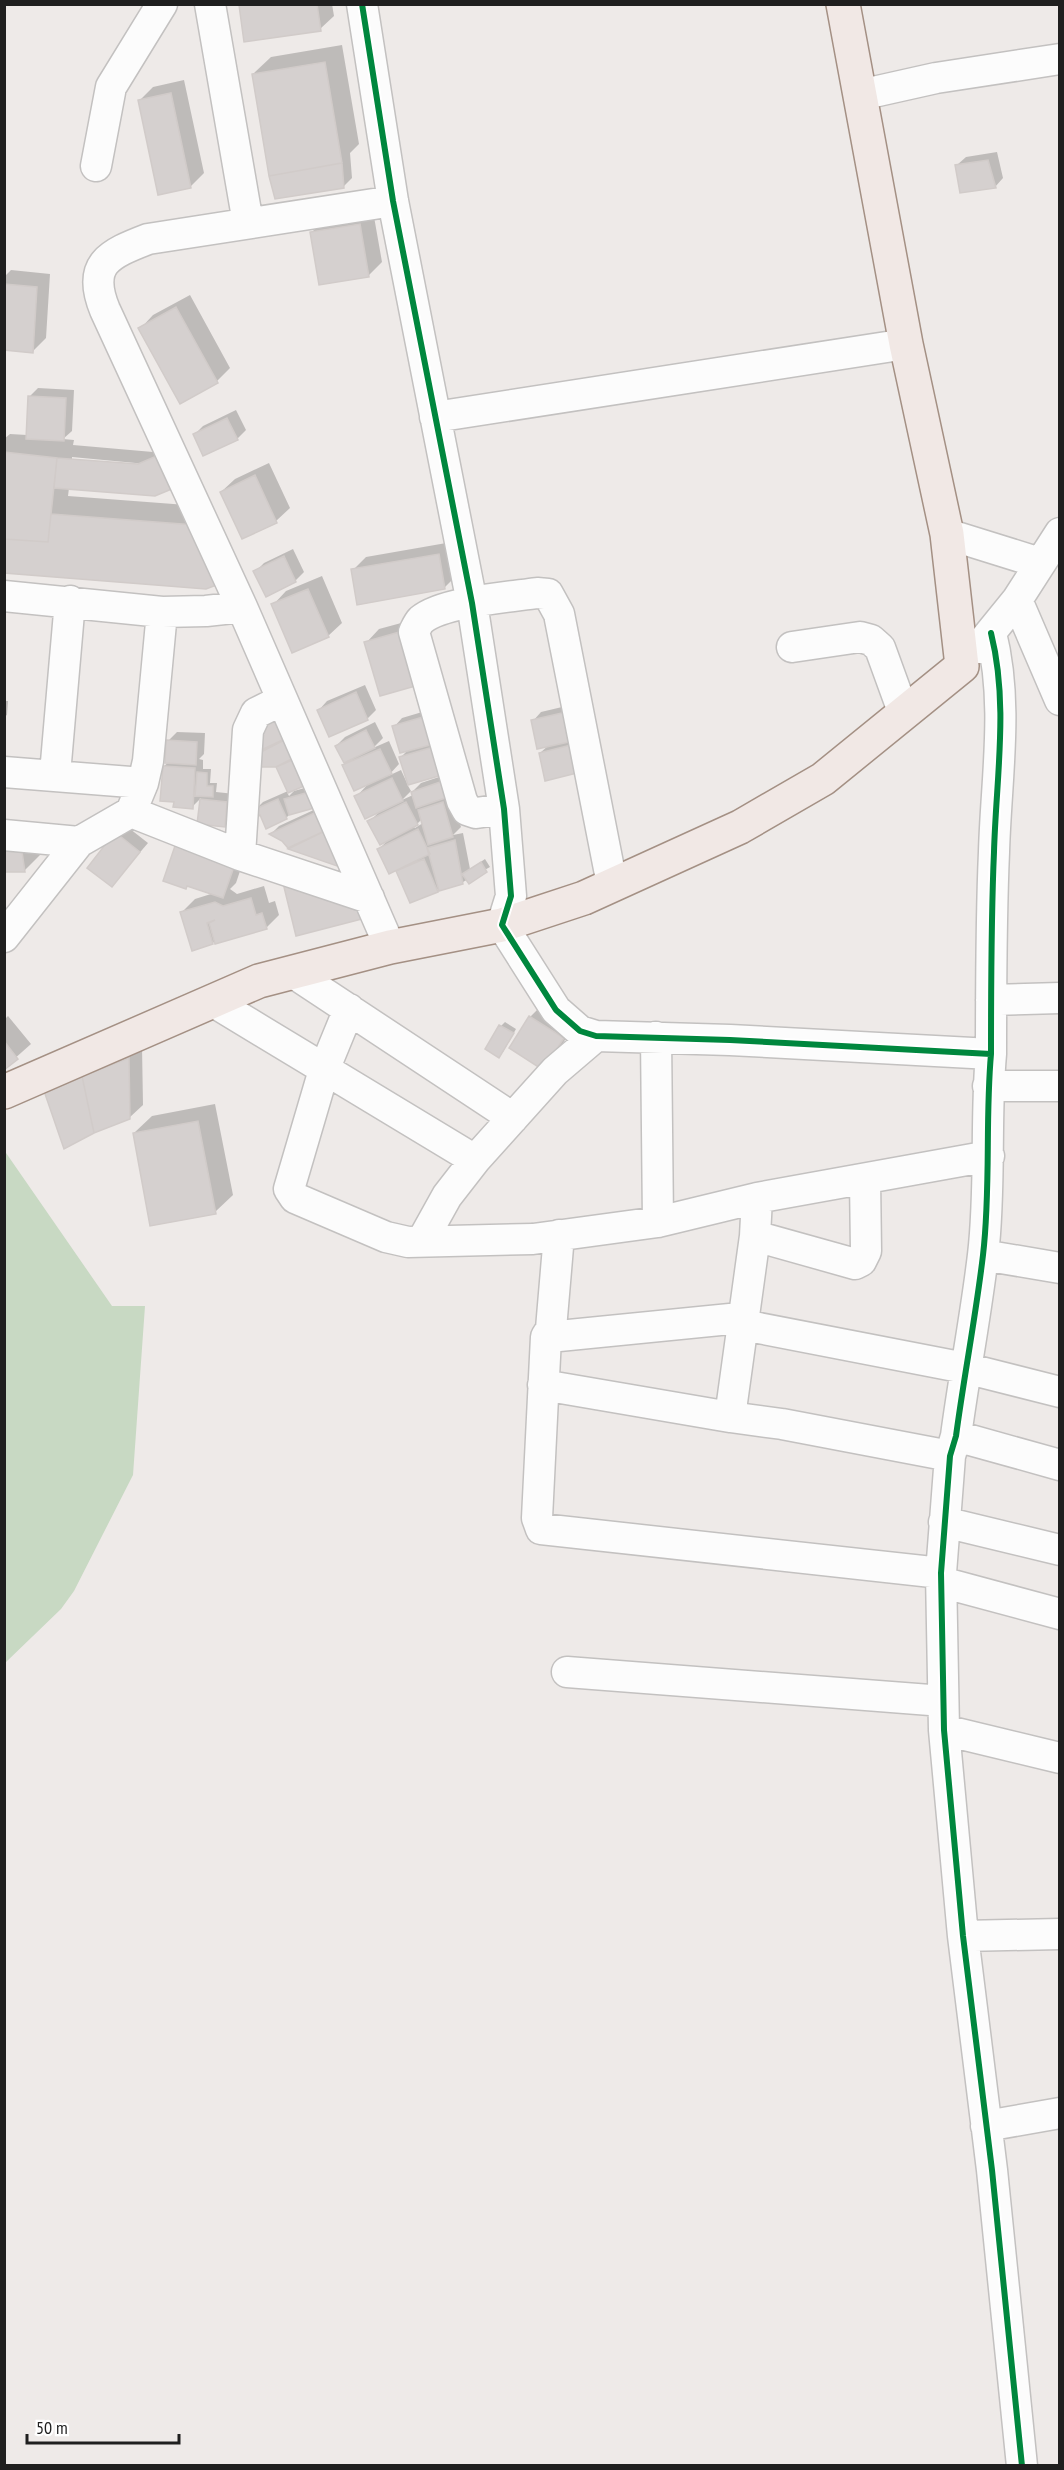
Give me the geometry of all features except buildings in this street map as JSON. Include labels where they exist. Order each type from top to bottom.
[{"type":"main road","points":[[4,1092],[259,981],[390,947],[502,925],[584,898],[740,827],[823,779],[962,666],[947,534],[906,344],[843,4]]},
{"type":"street","points":[[96,166],[111,87],[162,4]]},
{"type":"street","points":[[210,4],[248,223]]},
{"type":"street","points":[[362,4],[393,201],[472,603],[504,809],[511,896],[502,925],[556,1010],[580,1031],[596,1036],[991,1054]]},
{"type":"street","points":[[860,95],[936,78],[1059,59]]},
{"type":"street","points":[[390,947],[242,607],[98,294],[98,273],[114,252],[148,239],[393,201]]},
{"type":"street","points":[[435,417],[906,344]]},
{"type":"street","points":[[962,666],[1017,600],[1059,533]]},
{"type":"street","points":[[947,534],[1040,563]]},
{"type":"street","points":[[504,809],[476,813],[467,810],[462,801],[414,632],[420,621],[434,612],[472,603],[537,593],[548,594],[554,601],[559,614],[612,884]]},
{"type":"street","points":[[4,596],[162,612],[242,607]]},
{"type":"street","points":[[1017,600],[1059,700]]},
{"type":"street","points":[[55,774],[70,602]]},
{"type":"street","points":[[4,936],[79,842],[131,812],[143,783],[148,762],[162,612]]},
{"type":"street","points":[[991,633],[998,662],[1000,727],[994,850],[991,1054],[988,1086],[989,1156],[983,1255],[953,1446],[944,1522],[941,1577],[944,1716],[963,1936],[992,2170],[1022,2466]]},
{"type":"street","points":[[792,647],[860,637],[871,640],[880,648],[904,714]]},
{"type":"street","points":[[240,855],[248,730],[256,713],[282,700]]},
{"type":"street","points":[[4,771],[143,783]]},
{"type":"street","points":[[131,812],[240,855],[369,898]]},
{"type":"street","points":[[4,834],[79,842]]},
{"type":"street","points":[[292,972],[513,1118]]},
{"type":"street","points":[[991,1000],[1056,992]]},
{"type":"street","points":[[212,1001],[475,1160]]},
{"type":"street","points":[[349,1009],[324,1070],[289,1189],[292,1195],[386,1237],[408,1242],[422,1240],[482,1242],[658,1222],[757,1198],[989,1156]]},
{"type":"street","points":[[422,1240],[447,1196],[475,1160],[555,1071],[596,1036]]},
{"type":"street","points":[[656,1037],[658,1222]]},
{"type":"street","points":[[988,1086],[1059,1086]]},
{"type":"street","points":[[755,1236],[855,1264],[861,1262],[866,1251],[865,1179]]},
{"type":"street","points":[[729,1417],[755,1236],[757,1198]]},
{"type":"street","points":[[559,1235],[551,1329],[546,1337],[543,1386],[537,1518],[541,1530],[941,1577],[1059,1614]]},
{"type":"street","points":[[983,1255],[1059,1268]]},
{"type":"street","points":[[551,1329],[559,1336],[730,1319],[743,1325],[965,1368],[1059,1392]]},
{"type":"street","points":[[543,1386],[729,1417],[953,1446],[1059,1466]]},
{"type":"street","points":[[944,1522],[1059,1551]]},
{"type":"street","points":[[567,1672],[944,1716],[1059,1759]]},
{"type":"street","points":[[963,1936],[1059,1934]]},
{"type":"street","points":[[986,2126],[1059,2113]]},
{"type":"green space","points":[[4,1150],[112,1306],[145,1306],[133,1475],[74,1591],[61,1609],[5,1663]]},
{"type":"cycle path","points":[[362,4],[393,201],[472,603],[504,809],[511,896],[502,925],[556,1010],[580,1031],[596,1036],[730,1040],[991,1054]]},
{"type":"cycle path","points":[[991,633],[999,687],[1000,742],[992,902],[987,1205],[977,1300],[956,1436],[950,1456],[941,1573],[944,1730],[963,1936],[992,2170],[1022,2466]]}]
